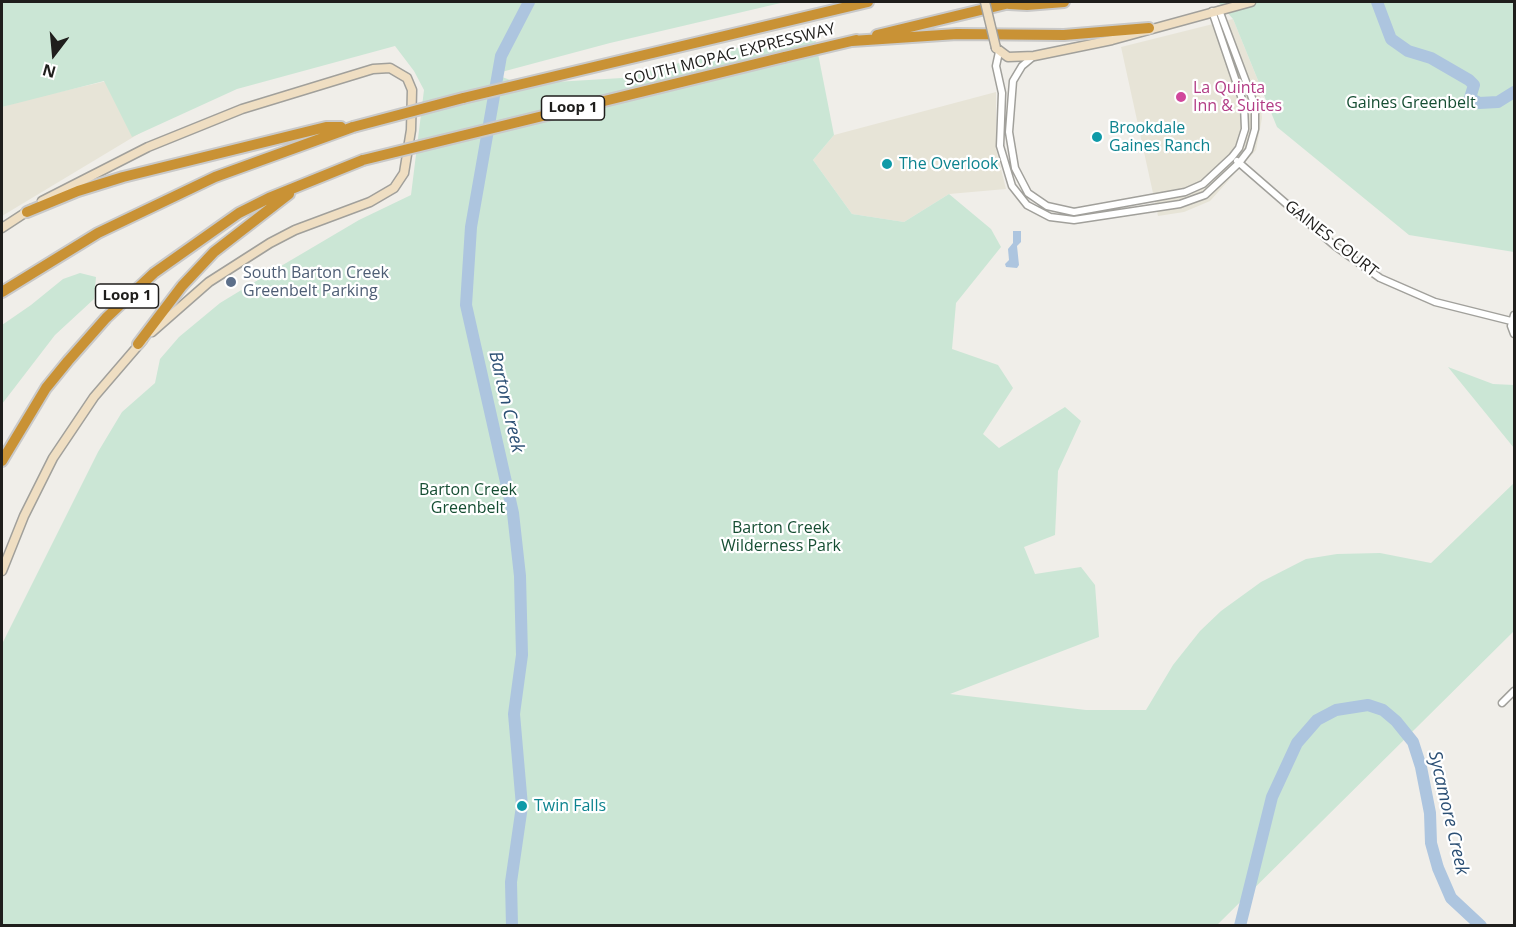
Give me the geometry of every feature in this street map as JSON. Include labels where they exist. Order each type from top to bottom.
[{"type":"highway","name":"SOUTH MOPAC EXPRESSWAY","points":[[2,292],[98,233],[215,177],[353,127],[868,2]]},
{"type":"highway","name":"SOUTH MOPAC EXPRESSWAY","points":[[2,461],[46,388],[88,336],[128,296],[179,253],[239,213],[268,198],[363,160],[1010,3],[1027,5],[1064,2]]},
{"type":"highway","points":[[852,41],[957,34],[1064,35],[1149,28]]},
{"type":"highway","points":[[27,212],[78,191],[123,177],[326,128],[353,127]]},
{"type":"highway","points":[[138,344],[182,286],[214,252],[302,186]]},
{"type":"main road","points":[[985,2],[998,50],[1014,58],[1112,40],[1149,28],[1251,2]]},
{"type":"main road","points":[[2,228],[108,166],[242,109],[372,69],[390,68],[407,78],[412,90],[411,130],[404,173],[393,188],[370,202],[295,230],[270,243],[209,282],[138,344],[94,397],[53,458],[24,516],[2,571]]},
{"type":"street","points":[[998,50],[996,66],[1002,93],[1000,146],[1012,186],[1018,195],[1037,212],[1056,218],[1074,220],[1190,202],[1205,195],[1239,163],[1253,138],[1256,116],[1251,95],[1215,10]]},
{"type":"street","points":[[1034,56],[1022,66],[1013,81],[1011,117],[1011,154],[1022,184],[1028,193],[1047,206],[1074,212],[1185,192],[1203,184],[1232,157],[1242,139],[1246,118],[1215,10]]},
{"type":"street","points":[[1228,61],[1236,58]]},
{"type":"street","points":[[1001,116],[1011,117]]},
{"type":"street","name":"GAINES COURT","points":[[1232,157],[1335,246],[1380,278],[1435,302],[1513,318],[1515,334]]},
{"type":"street","points":[[1074,212],[1074,220]]},
{"type":"street","points":[[1502,704],[1515,691]]},
{"type":"shaded area","points":[[1233,19],[1259,83],[1262,118],[1256,150],[1210,201],[1184,212],[1158,216],[1121,47]]},
{"type":"shaded area","points":[[120,78],[140,133],[2,216],[2,107]]},
{"type":"shaded area","points":[[996,92],[996,149],[1006,189],[949,194],[904,222],[852,214],[813,160],[834,135]]},
{"type":"green space","points":[[2,2],[785,2],[610,43],[494,74],[521,84],[622,78],[813,28],[834,135],[813,160],[852,214],[904,222],[949,194],[991,229],[1001,247],[956,303],[952,349],[998,365],[1013,388],[983,434],[999,448],[1065,407],[1081,421],[1058,471],[1055,535],[1024,547],[1035,574],[1081,567],[1095,585],[1099,637],[950,694],[1086,710],[1146,710],[1173,665],[1200,631],[1221,611],[1261,582],[1306,559],[1337,554],[1380,553],[1431,563],[1514,483],[1514,631],[1217,925],[2,925],[2,644],[98,452],[122,412],[155,383],[160,359],[179,337],[220,303],[359,220],[411,195],[424,90],[414,71],[395,46],[237,89],[132,137],[104,81],[2,107]]},
{"type":"green space","name":"Gaines Greenbelt","points":[[1218,2],[1514,2],[1514,252],[1409,235],[1277,127],[1233,19]]},
{"type":"green space","points":[[80,273],[96,277],[94,299],[55,335],[2,404],[2,325],[63,279]]},
{"type":"green space","points":[[1448,367],[1493,384],[1514,385],[1514,448]]},
{"type":"water","points":[[1013,231],[1021,231],[1021,242],[1017,246],[1019,265],[1017,268],[1006,267],[1005,264],[1009,260],[1008,249],[1013,243]]},
{"type":"waterway","name":"Barton Creek","points":[[512,926],[511,882],[522,806],[514,714],[522,655],[520,576],[513,513],[466,305],[471,227],[501,56],[529,2]]},
{"type":"waterway","points":[[1377,2],[1391,39],[1408,51],[1431,58],[1469,80],[1474,85],[1470,98],[1479,103],[1498,102],[1514,92]]},
{"type":"waterway","name":"Sycamore Creek","points":[[1240,926],[1272,797],[1297,743],[1317,720],[1336,710],[1368,705],[1383,710],[1396,721],[1413,742],[1421,767],[1430,813],[1431,843],[1438,868],[1451,898],[1481,926]]},
{"type":"place","name":"La Quinta Inn & Suites","points":[[1181,97]]},
{"type":"place","name":"Brookdale Gaines Ranch","points":[[1097,137]]},
{"type":"place","name":"The Overlook","points":[[887,164]]},
{"type":"place","name":"South Barton Creek Greenbelt Parking","points":[[231,282]]},
{"type":"place","name":"Twin Falls","points":[[522,806]]},
{"type":"park label","name":"Barton Creek Greenbelt","points":[[468,499]]},
{"type":"park label","name":"Barton Creek Wilderness Park","points":[[781,537]]}]
